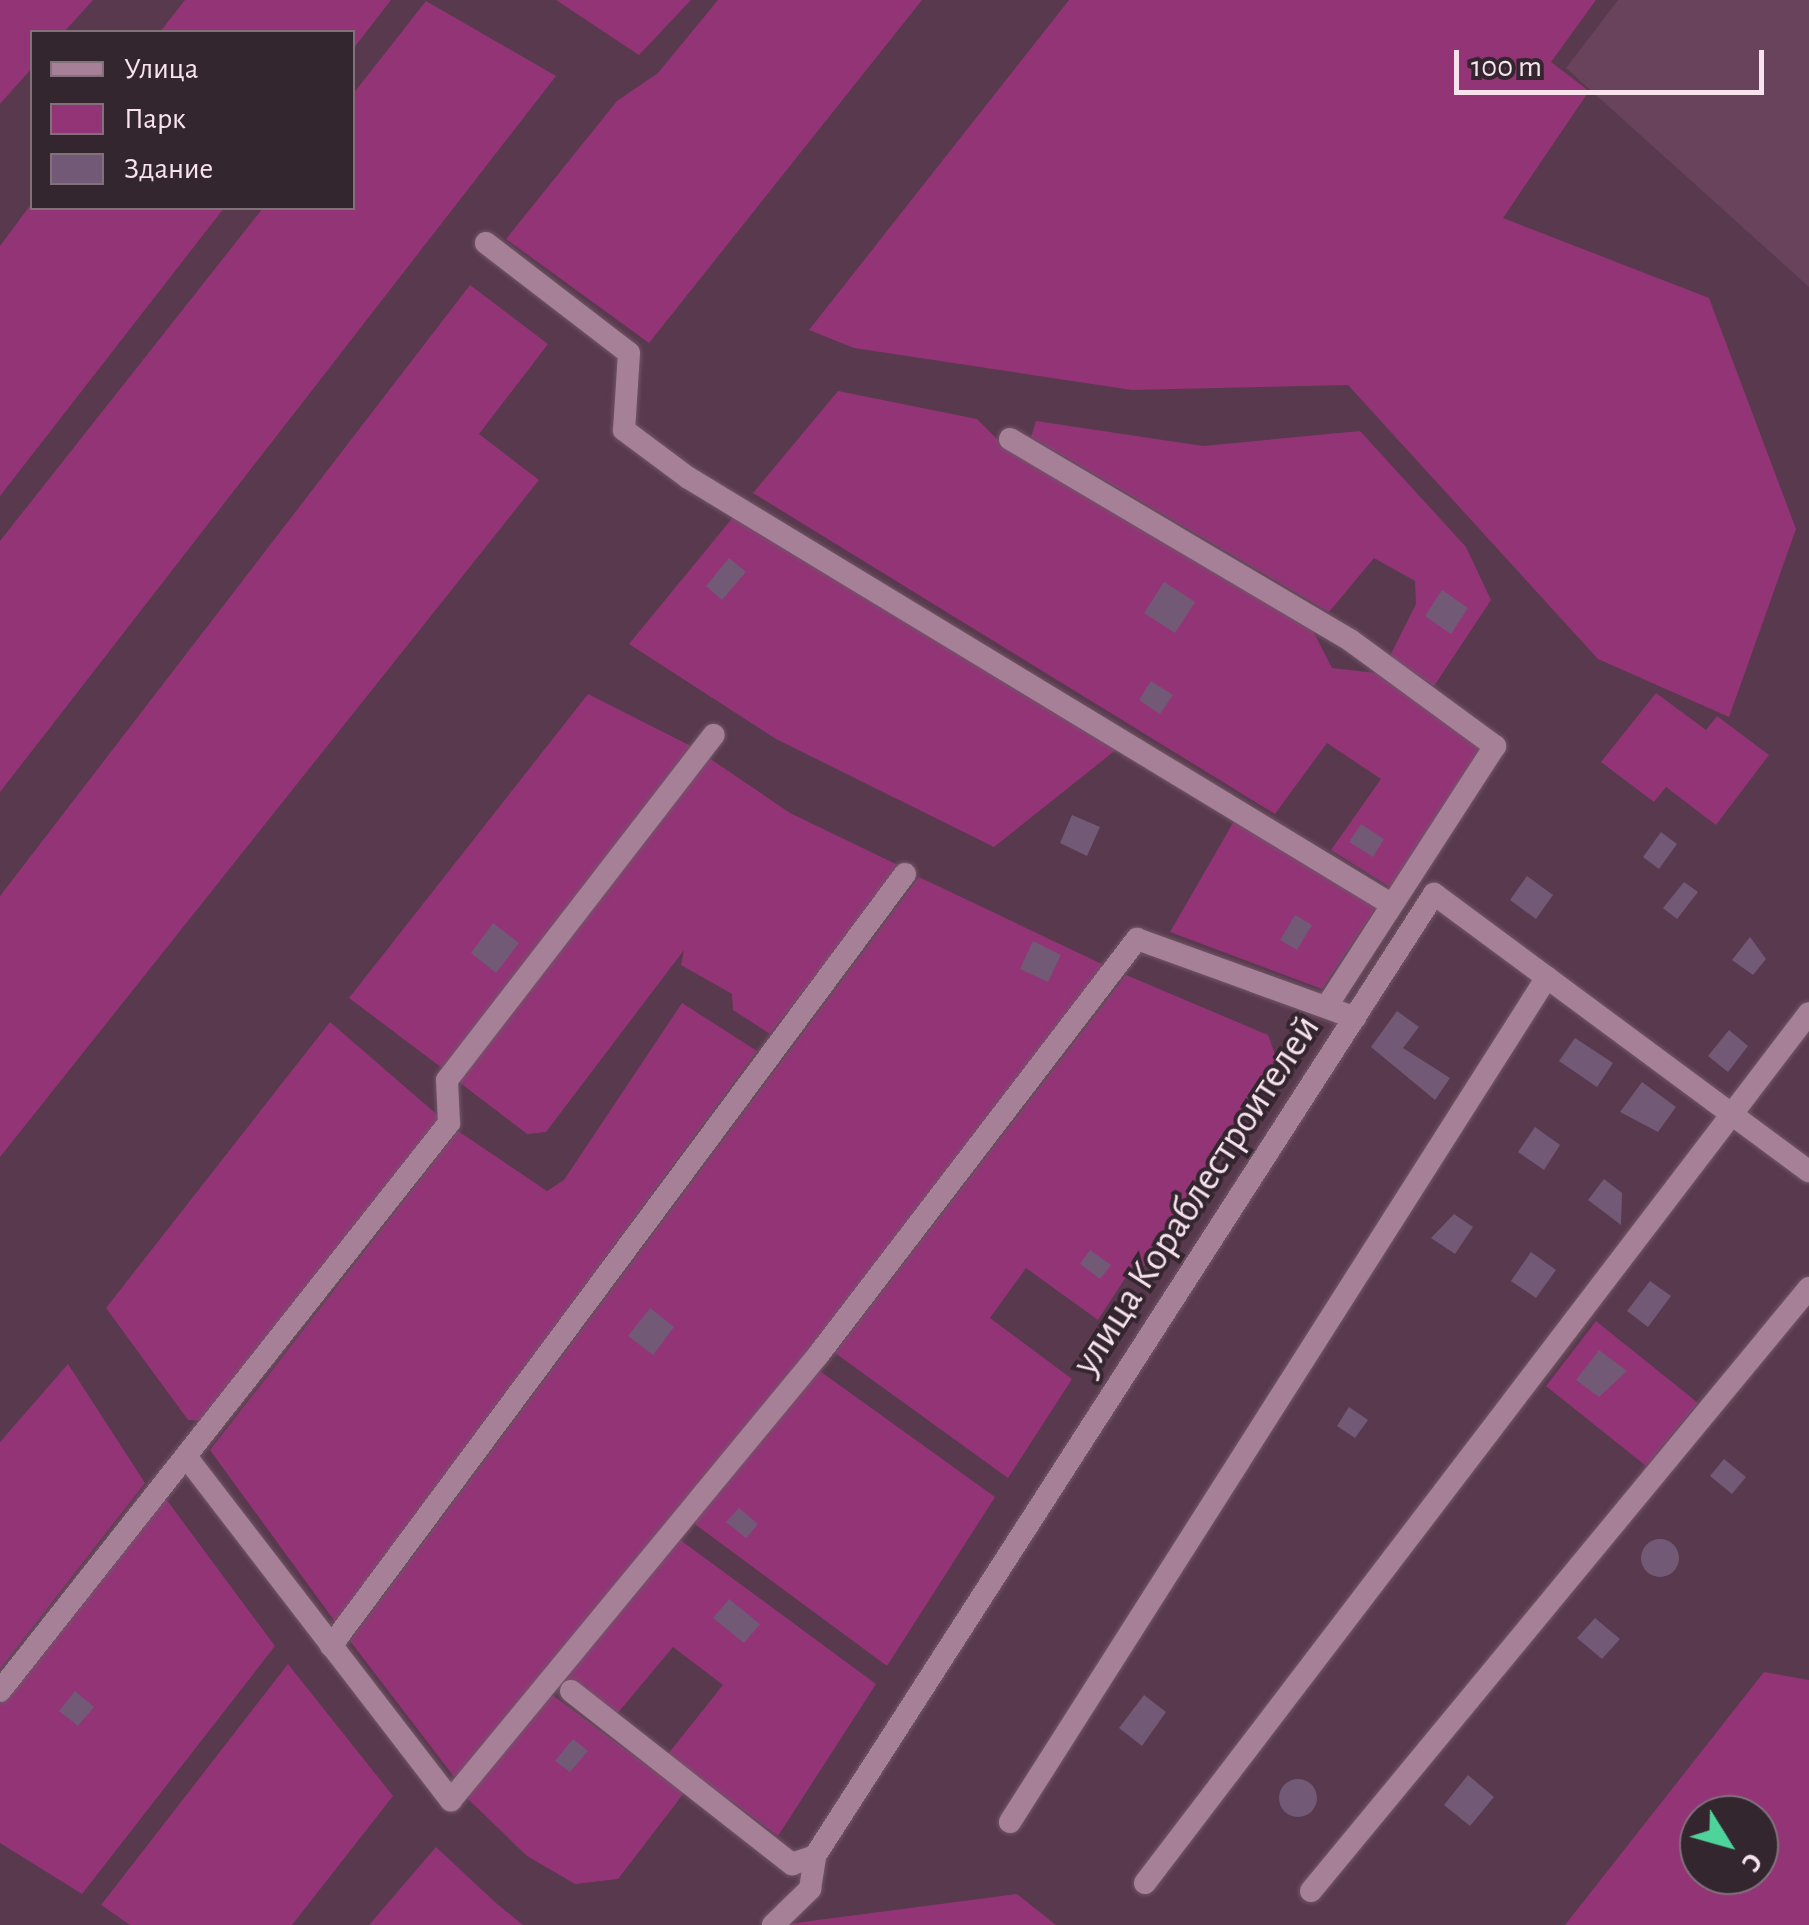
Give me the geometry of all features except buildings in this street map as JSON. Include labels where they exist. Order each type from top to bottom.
[{"type":"street","points":[[486,243],[629,353],[624,430],[687,477],[1391,904]]},
{"type":"street","points":[[1010,439],[1350,640],[1495,746],[1326,1007]]},
{"type":"street","points":[[0,1691],[188,1459],[449,1123],[447,1080],[714,736]]},
{"type":"street","points":[[331,1646],[905,874]]},
{"type":"street","name":"улица Кораблестроителей","points":[[773,1925],[810,1889],[815,1856],[1434,894],[1736,1110],[1809,1171]]},
{"type":"street","points":[[188,1459],[451,1800],[819,1354],[1138,939],[1355,1018]]},
{"type":"street","points":[[1010,1822],[1547,977]]},
{"type":"street","points":[[1145,1883],[1809,1013]]},
{"type":"street","points":[[1311,1891],[1809,1288]]},
{"type":"street","points":[[571,1691],[792,1864],[815,1856]]},
{"type":"shaded area","points":[[1618,0],[1809,0],[1809,287],[1566,68]]},
{"type":"green space","points":[[0,0],[93,0],[66,30],[30,30],[30,70],[0,104]]},
{"type":"green space","points":[[185,0],[391,0],[355,46],[355,30],[162,30]]},
{"type":"green space","points":[[556,0],[691,0],[639,55]]},
{"type":"green space","points":[[718,0],[922,0],[649,343],[506,239],[617,101],[658,73]]},
{"type":"green space","points":[[1069,0],[1596,0],[1551,62],[1589,91],[1503,218],[1709,298],[1796,529],[1729,717],[1598,659],[1348,385],[1132,390],[854,348],[809,330]]},
{"type":"green space","points":[[426,1],[556,76],[0,792],[0,541],[261,210],[355,210],[355,91]]},
{"type":"green space","points":[[30,206],[30,210],[222,210],[0,496],[0,246]]},
{"type":"green space","points":[[470,285],[548,344],[479,434],[539,480],[0,1157],[0,896]]},
{"type":"green space","points":[[838,391],[977,419],[1004,446],[1310,625],[1332,668],[1376,673],[1483,745],[1390,887],[1331,850],[1381,779],[1327,743],[1275,814],[753,493]]},
{"type":"green space","points":[[1036,421],[1203,446],[1360,431],[1466,547],[1491,600],[1434,686],[1390,656],[1416,604],[1415,581],[1374,558],[1329,612],[1031,437]]},
{"type":"green space","points":[[739,510],[1122,745],[994,847],[776,739],[629,644]]},
{"type":"green space","points":[[1656,693],[1706,730],[1717,716],[1769,755],[1716,825],[1666,787],[1654,802],[1601,762]]},
{"type":"green space","points":[[588,694],[691,746],[442,1068],[349,998]]},
{"type":"green space","points":[[709,758],[790,813],[900,866],[770,1034],[733,1010],[732,994],[681,965],[684,950],[546,1132],[527,1134],[459,1082]]},
{"type":"green space","points":[[1237,816],[1378,905],[1322,989],[1170,932]]},
{"type":"green space","points":[[919,877],[1106,966],[832,1322],[455,1778],[350,1641]]},
{"type":"green space","points":[[1126,975],[1268,1035],[1277,1060],[1141,1271],[1133,1266],[1098,1320],[1026,1268],[990,1318],[1072,1379],[1008,1478],[835,1353]]},
{"type":"green space","points":[[682,1003],[757,1051],[336,1623],[210,1450],[458,1131],[547,1191],[564,1180]]},
{"type":"green space","points":[[330,1022],[441,1118],[204,1421],[188,1420],[106,1308]]},
{"type":"green space","points":[[1596,1321],[1698,1403],[1646,1466],[1546,1386]]},
{"type":"green space","points":[[68,1364],[145,1483],[0,1669],[0,1442]]},
{"type":"green space","points":[[817,1369],[995,1497],[887,1666],[692,1522]]},
{"type":"green space","points":[[163,1495],[275,1646],[82,1894],[0,1843],[0,1704]]},
{"type":"green space","points":[[679,1539],[876,1684],[778,1836],[668,1754],[723,1685],[673,1647],[616,1715],[565,1678]]},
{"type":"green space","points":[[288,1664],[393,1796],[292,1925],[130,1925],[101,1905]]},
{"type":"green space","points":[[1764,1672],[1809,1680],[1809,1925],[1565,1925]]},
{"type":"green space","points":[[551,1694],[684,1793],[618,1879],[575,1884],[527,1856],[467,1798]]},
{"type":"green space","points":[[436,1847],[496,1903],[523,1925],[369,1925]]},
{"type":"green space","points":[[1017,1894],[1056,1925],[780,1925]]}]
